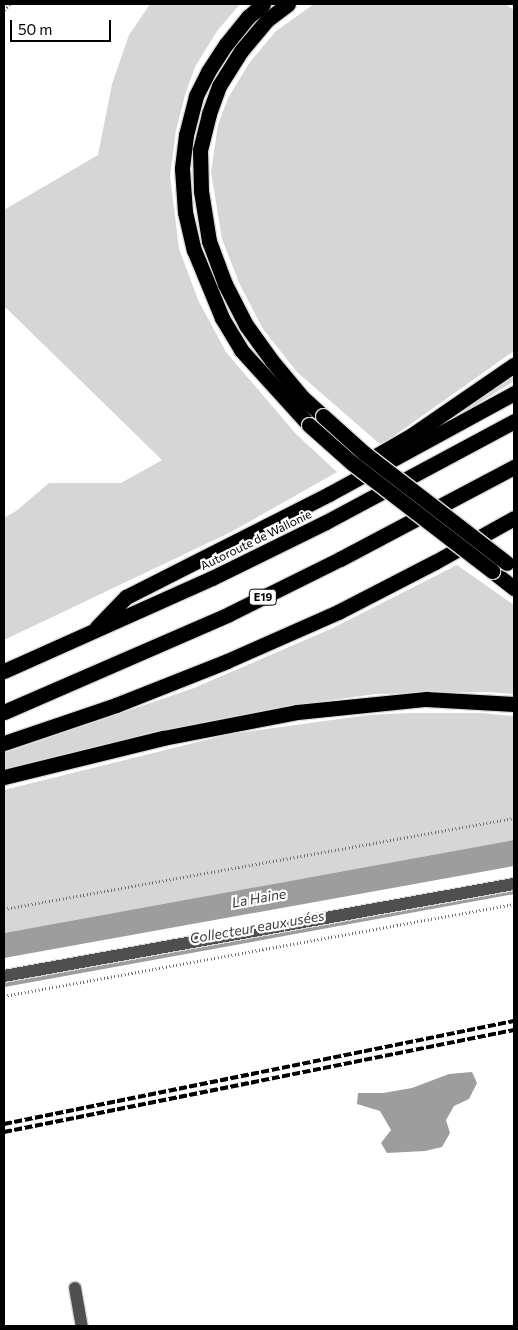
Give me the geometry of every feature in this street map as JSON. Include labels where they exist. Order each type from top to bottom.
[{"type":"highway","points":[[263,4],[248,17],[226,44],[208,72],[196,96],[186,135],[182,169],[185,212],[194,250],[222,318],[241,350],[309,426],[352,463],[514,588]]},
{"type":"highway","points":[[288,4],[267,20],[241,51],[219,86],[209,114],[200,150],[200,191],[210,241],[225,284],[246,325],[272,361],[302,396],[364,453],[510,565]]},
{"type":"highway","points":[[260,530],[332,481],[412,435],[514,365]]},
{"type":"highway","points":[[91,634],[126,597],[260,530],[470,419],[514,393]]},
{"type":"highway","name":"Autoroute de Wallonie","points":[[4,671],[91,634],[326,522],[514,421]]},
{"type":"highway","name":"E19","points":[[4,712],[237,610],[340,559],[514,467]]},
{"type":"highway","points":[[4,743],[116,706],[227,661],[338,612],[435,562],[514,518]]},
{"type":"highway","points":[[4,777],[163,738],[297,712],[426,699],[514,704]]},
{"type":"street","points":[[4,976],[514,884]]},
{"type":"street","points":[[74,1288],[82,1326]]},
{"type":"path","points":[[4,10],[10,4]]},
{"type":"path","points":[[4,909],[514,818]]},
{"type":"path","points":[[4,996],[514,904]]},
{"type":"shaded area","points":[[150,4],[240,4],[217,31],[195,67],[176,130],[170,176],[179,249],[199,302],[226,352],[296,434],[337,472],[233,531],[4,640],[4,518],[16,511],[49,483],[121,483],[162,460],[4,306],[4,210],[98,155],[112,84],[129,35]]},
{"type":"shaded area","points":[[314,4],[505,4],[514,10],[514,351],[381,445],[297,372],[263,329],[240,285],[222,239],[211,172],[218,125],[228,98],[250,62],[276,31]]},
{"type":"shaded area","points":[[513,373],[514,381],[434,431]]},
{"type":"shaded area","points":[[457,565],[514,605],[514,694],[489,692],[376,694],[295,705],[4,770],[4,753],[194,688],[333,628]]},
{"type":"shaded area","points":[[481,713],[514,716],[514,840],[4,933],[4,790],[230,734],[368,715]]},
{"type":"water","name":"La Haine","points":[[514,840],[514,866],[4,958],[4,933]]},
{"type":"water","points":[[472,1072],[477,1083],[469,1099],[454,1106],[446,1120],[450,1133],[442,1147],[425,1151],[387,1153],[381,1143],[391,1130],[380,1111],[357,1104],[358,1093],[383,1093],[412,1088],[449,1074]]},
{"type":"waterway","name":"Collecteur eaux usées","points":[[4,984],[514,891]]},
{"type":"railway","points":[[4,1124],[514,1021]]},
{"type":"railway","points":[[4,1132],[514,1030]]}]
